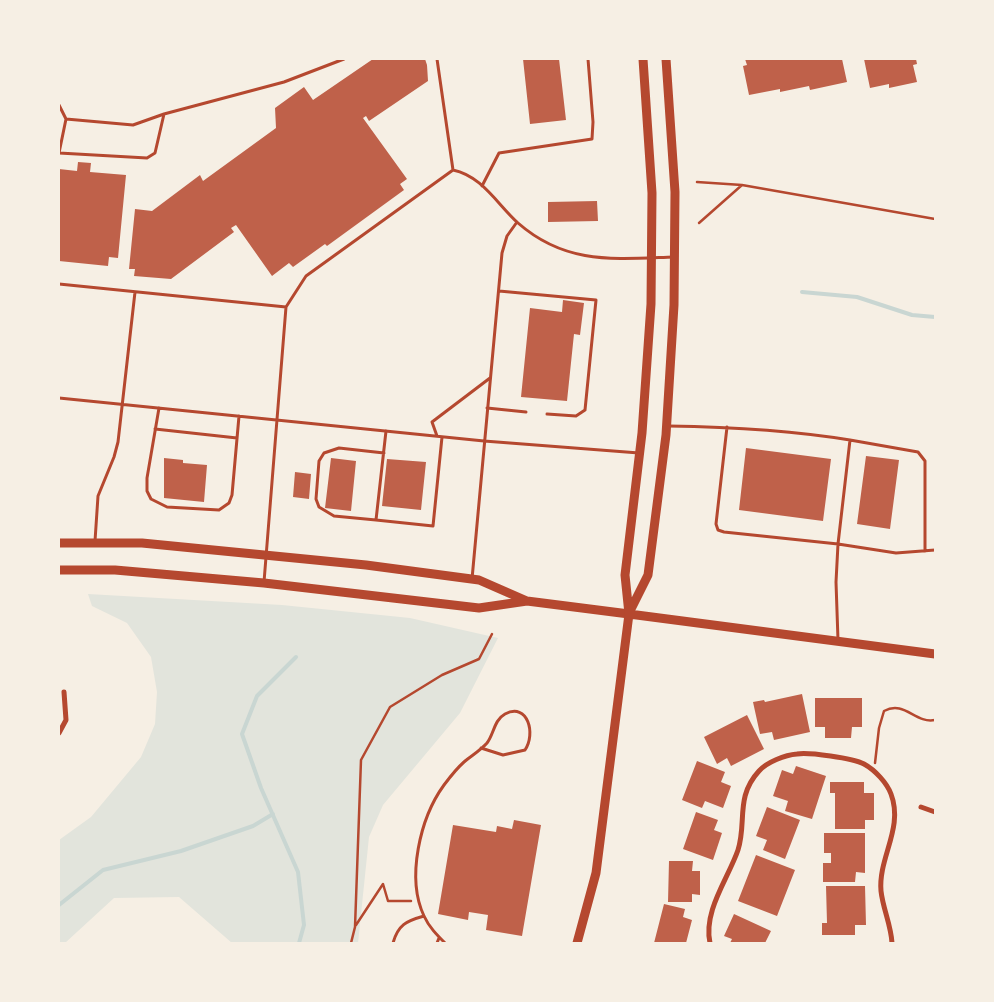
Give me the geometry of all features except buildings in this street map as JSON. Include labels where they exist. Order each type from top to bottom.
[{"type":"main road","points":[[577,943],[596,872],[629,614],[625,575],[640,453],[651,304],[652,258],[649,123],[643,59]]},
{"type":"main road","points":[[629,614],[648,575],[666,426],[674,305],[675,192],[666,59]]},
{"type":"main road","points":[[59,543],[142,543],[266,555],[472,579],[527,601],[935,654]]},
{"type":"main road","points":[[59,570],[116,570],[264,583],[479,608],[527,601]]},
{"type":"street","points":[[59,733],[66,720],[64,692]]},
{"type":"street","points":[[710,943],[710,919],[738,848],[746,790],[760,770],[776,760],[798,753],[844,758],[864,763],[885,782],[896,810],[883,869],[881,891],[892,943]]},
{"type":"street","points":[[921,808],[935,812]]},
{"type":"lane","points":[[66,118],[133,126],[164,114],[284,82],[344,59]]},
{"type":"lane","points":[[436,59],[453,170]]},
{"type":"lane","points":[[482,186],[499,153],[592,139],[593,122],[588,59]]},
{"type":"lane","points":[[59,105],[66,118],[59,153],[148,158],[155,152],[164,114]]},
{"type":"lane","points":[[264,583],[286,307],[306,276],[453,170],[463,172],[482,186],[517,222],[543,243],[566,252],[593,258],[675,257]]},
{"type":"lane","points":[[472,579],[499,291],[507,236],[517,222]]},
{"type":"lane","points":[[59,284],[286,307]]},
{"type":"lane","points":[[499,291],[596,300],[585,410],[576,416],[547,414]]},
{"type":"lane","points":[[95,543],[98,496],[114,457],[135,292]]},
{"type":"lane","points":[[437,436],[432,422],[490,378]]},
{"type":"lane","points":[[59,398],[484,441],[640,453]]},
{"type":"lane","points":[[159,408],[147,478],[147,491],[151,499],[167,507],[220,510],[224,508],[232,495],[239,416]]},
{"type":"lane","points":[[487,408],[526,412]]},
{"type":"lane","points":[[666,426],[772,428],[918,452],[925,461],[925,551]]},
{"type":"lane","points":[[727,426],[716,524],[718,530],[896,553],[935,550]]},
{"type":"lane","points":[[155,429],[237,438]]},
{"type":"lane","points":[[376,520],[386,431]]},
{"type":"lane","points":[[384,453],[339,448],[324,453],[319,461],[316,499],[319,507],[334,516],[433,526],[442,437]]},
{"type":"lane","points":[[838,641],[836,582],[838,544],[850,440]]},
{"type":"lane","points":[[445,943],[439,938],[424,916],[420,901],[416,875],[418,852],[424,823],[434,799],[462,764],[488,742],[500,718],[506,714],[517,712],[522,714],[529,723],[532,735],[525,750],[503,755],[481,748]]},
{"type":"lane","points":[[392,943],[396,930],[406,921],[424,916]]},
{"type":"lane","points":[[437,943],[439,938]]},
{"type":"path","points":[[697,182],[742,185],[935,219]]},
{"type":"path","points":[[698,223],[742,185]]},
{"type":"path","points":[[352,943],[355,927],[361,760],[390,707],[442,675],[479,659],[492,634]]},
{"type":"path","points":[[872,769],[876,761],[879,728],[884,711],[892,708],[903,708],[924,721],[935,720]]},
{"type":"path","points":[[355,927],[383,884],[388,901],[420,901]]},
{"type":"shaded area","points":[[88,594],[282,605],[410,618],[498,638],[460,713],[383,805],[369,837],[358,943],[232,943],[179,897],[114,898],[65,943],[59,943],[59,840],[91,817],[141,757],[155,724],[157,692],[151,657],[127,623],[92,606]]},
{"type":"waterway","points":[[802,292],[857,297],[912,315],[935,317]]},
{"type":"waterway","points":[[296,657],[257,696],[242,734],[261,788],[298,872],[304,925],[299,943]]},
{"type":"waterway","points":[[59,905],[103,870],[181,851],[253,826],[273,814]]}]
